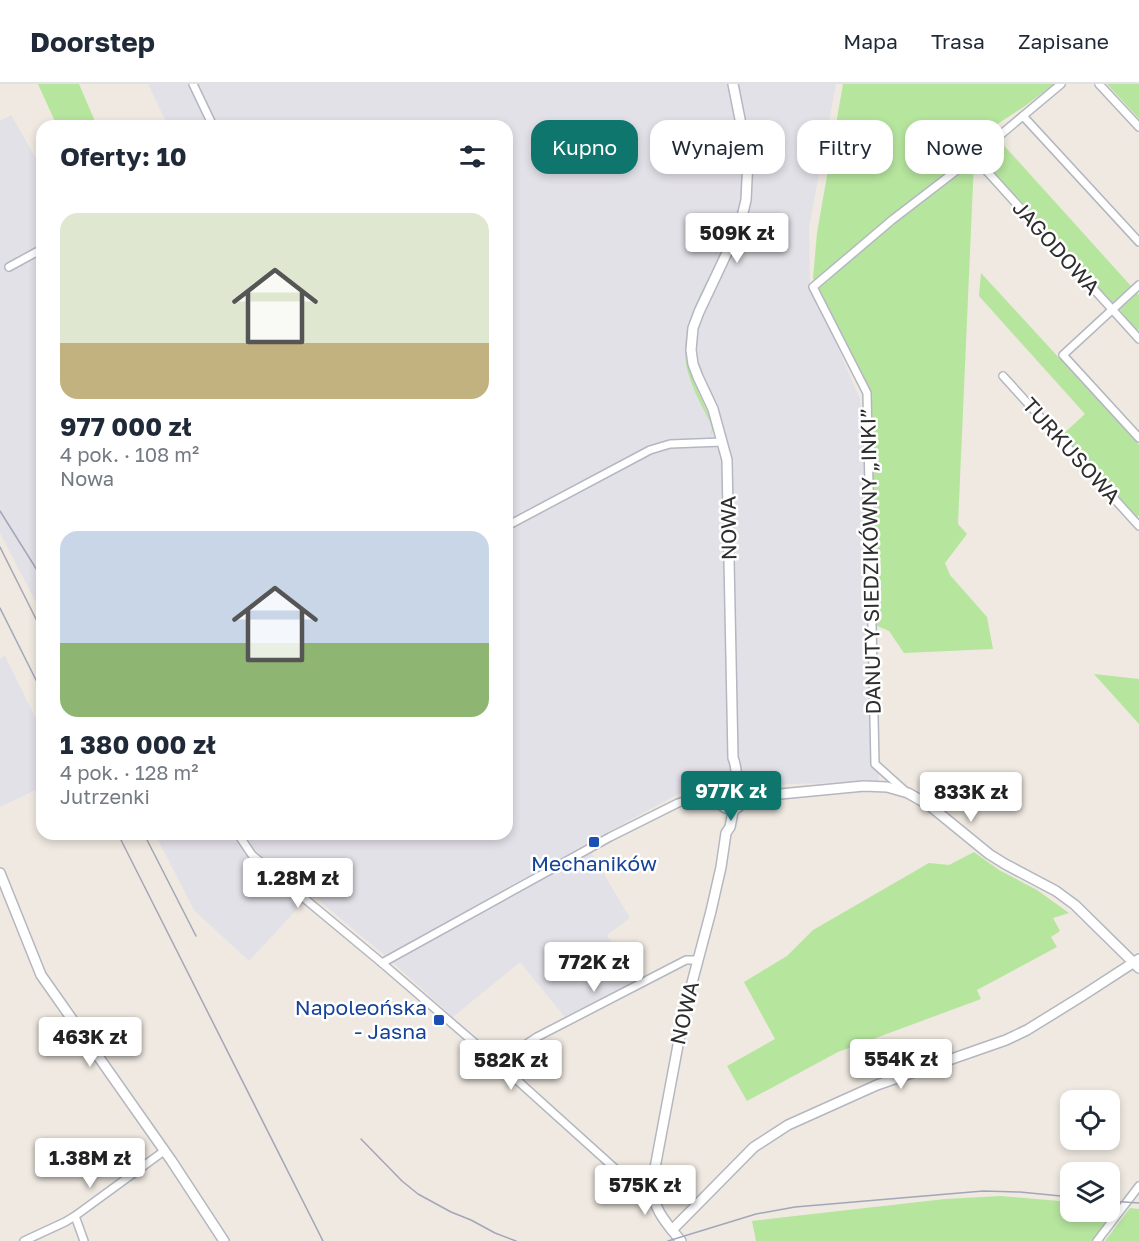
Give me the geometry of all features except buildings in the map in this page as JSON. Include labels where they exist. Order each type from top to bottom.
[{"type":"street","points":[[193,84],[210,120]]},
{"type":"street","name":"NOWA","points":[[722,784],[728,777],[733,758],[727,460],[713,409],[693,364],[691,350],[693,328],[740,225],[746,200],[748,159],[734,84]]},
{"type":"street","name":"DANUTY SIEDZIKÓWNY „INKI”","points":[[1004,132],[1061,84]]},
{"type":"street","points":[[1099,84],[1139,127]]},
{"type":"street","points":[[1023,116],[1139,242]]},
{"type":"street","name":"DANUTY SIEDZIKÓWNY „INKI”","points":[[908,794],[875,764],[867,393],[813,287],[892,220],[952,174]]},
{"type":"street","name":"JAGODOWA","points":[[989,174],[1139,339]]},
{"type":"street","points":[[9,267],[36,252]]},
{"type":"street","points":[[1139,285],[1063,355],[1139,438]]},
{"type":"street","name":"TURKUSOWA","points":[[1003,376],[1139,526]]},
{"type":"street","points":[[513,523],[650,450],[670,444],[722,442]]},
{"type":"street","name":"NOWA","points":[[733,758],[736,763],[737,779],[742,786]]},
{"type":"street","points":[[382,963],[610,837],[678,803],[711,792],[722,784],[733,781],[752,792],[770,795]]},
{"type":"street","points":[[672,1230],[754,1147],[788,1125],[877,1084],[1006,1040],[1027,1030],[1137,963],[1075,905],[1056,891],[989,854],[929,805],[908,794],[888,787],[864,786],[770,795],[748,799],[732,809],[724,807],[717,799],[717,793],[722,784]]},
{"type":"street","points":[[739,805],[745,795],[742,786]]},
{"type":"street","points":[[693,798],[717,799]]},
{"type":"street","name":"NOWA","points":[[726,833],[733,813],[739,805]]},
{"type":"street","name":"NOWA","points":[[652,1194],[654,1171],[678,1043],[721,867],[726,833],[724,807]]},
{"type":"street","points":[[242,840],[252,855],[498,1063],[640,1191],[652,1194],[657,1209],[681,1241]]},
{"type":"street","points":[[0,873],[41,975],[224,1241]]},
{"type":"street","points":[[498,1063],[537,1037],[664,970],[686,960],[698,960]]},
{"type":"street","points":[[24,1241],[75,1216],[164,1151]]},
{"type":"street","points":[[1097,1241],[1139,1186]]},
{"type":"street","points":[[75,1216],[84,1241]]},
{"type":"shaded area","points":[[148,84],[836,84],[829,120],[797,120],[797,174],[819,174],[809,227],[810,284],[860,399],[866,474],[879,781],[744,786],[709,783],[691,787],[586,844],[630,918],[607,935],[636,981],[567,1020],[520,962],[453,1017],[316,898],[301,905],[249,961],[194,910],[158,840],[513,840],[513,120],[165,120]]},
{"type":"shaded area","points":[[11,115],[36,159],[36,602],[0,533],[0,121]]},
{"type":"shaded area","points":[[5,656],[36,719],[36,790],[0,807],[0,659]]},
{"type":"green space","points":[[38,84],[79,84],[94,120],[54,120]]},
{"type":"green space","points":[[843,84],[1054,84],[1004,120],[905,120],[905,174],[973,174],[958,524],[967,534],[945,563],[950,575],[987,617],[993,649],[904,653],[889,631],[873,624],[866,474],[866,381],[813,278],[817,233],[827,174],[893,174],[893,120],[837,120]]},
{"type":"green space","points":[[1107,84],[1139,84],[1139,119]]},
{"type":"green space","points":[[1004,146],[1131,286],[1112,303],[995,174],[1004,174]]},
{"type":"green space","points":[[716,263],[718,264],[697,307],[689,356],[694,382],[713,425],[713,430],[710,436],[712,429],[690,379],[685,348],[695,305]]},
{"type":"green space","points":[[981,273],[1139,445],[1139,515],[1137,517],[1062,435],[1085,414],[979,296]]},
{"type":"green space","points":[[1137,293],[1139,295],[1139,329],[1137,331],[1119,309]]},
{"type":"green space","points":[[1094,674],[1139,679],[1139,724]]},
{"type":"green space","points":[[974,852],[999,870],[1037,890],[1069,913],[1053,918],[1060,931],[1051,937],[1057,947],[977,990],[981,999],[838,1052],[747,1101],[727,1066],[775,1039],[744,982],[787,956],[813,930],[929,863],[949,865]]},
{"type":"green space","points":[[1001,1196],[1060,1201],[1060,1222],[1108,1222],[1094,1241],[756,1241],[752,1221],[945,1199]]},
{"type":"green space","points":[[1130,1208],[1139,1209],[1139,1241],[1105,1241]]},
{"type":"railway","points":[[0,511],[36,568]]},
{"type":"railway","points":[[0,547],[36,619]]},
{"type":"railway","points":[[0,608],[36,680]]},
{"type":"railway","points":[[121,840],[323,1241]]},
{"type":"railway","points":[[147,840],[196,936]]},
{"type":"railway","points":[[361,1139],[418,1194],[451,1212],[516,1241]]},
{"type":"railway","points":[[668,1241],[756,1214],[795,1207],[983,1191],[1060,1196]]},
{"type":"railway","points":[[1120,1202],[1139,1203]]},
{"type":"place","name":"Mechaników","points":[[594,842]]},
{"type":"place","name":"Napoleońska - Jasna","points":[[439,1020]]}]
